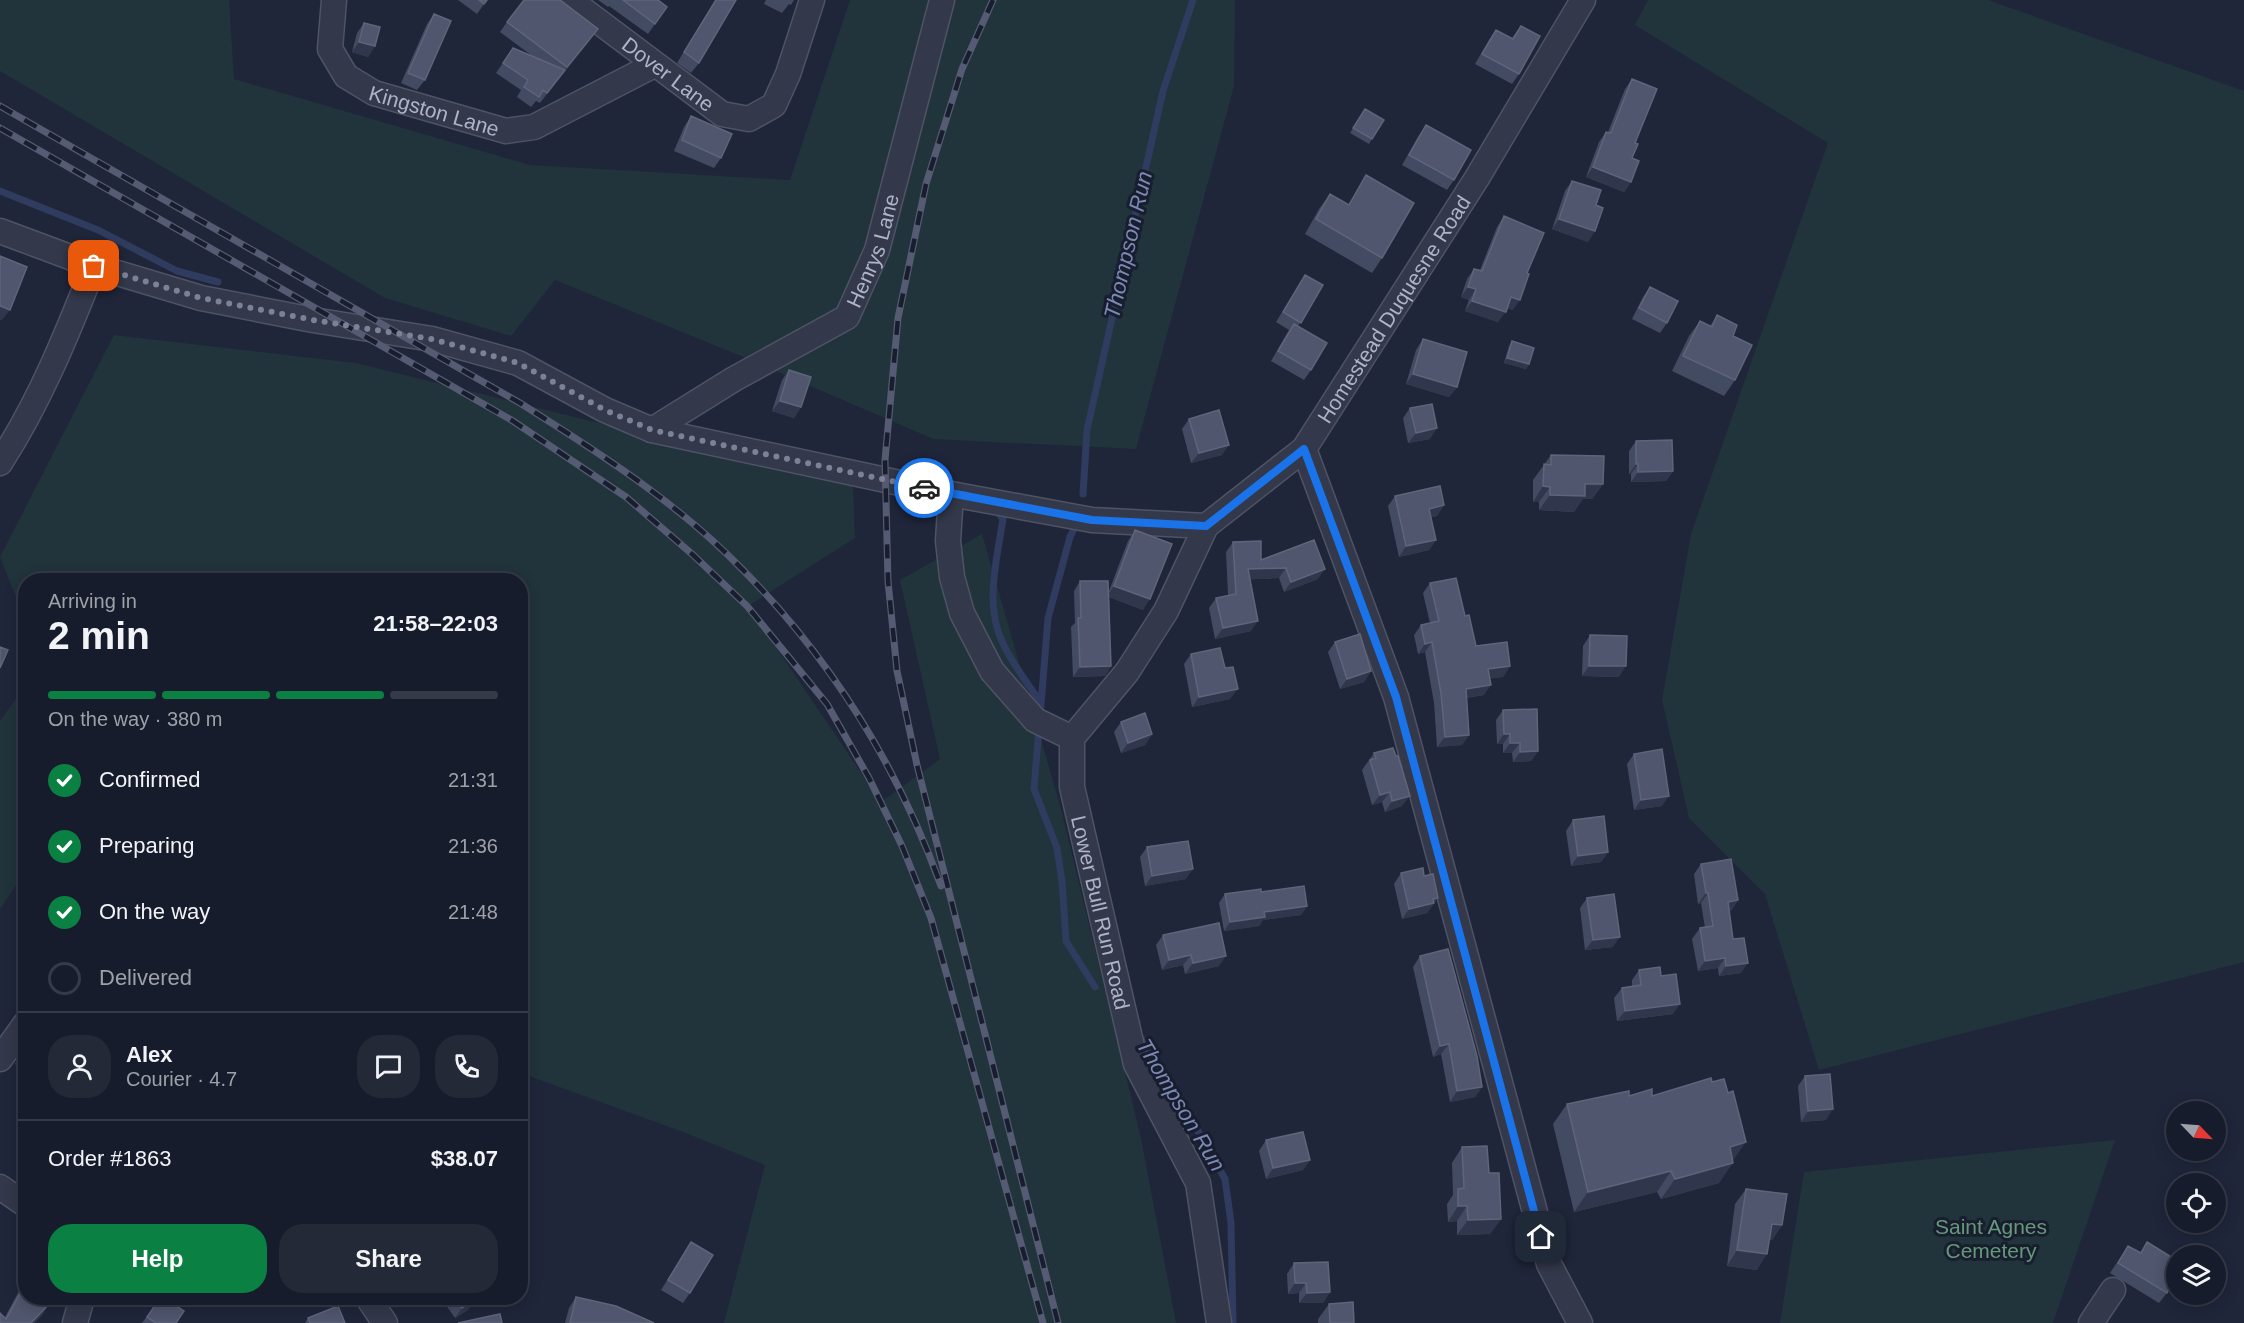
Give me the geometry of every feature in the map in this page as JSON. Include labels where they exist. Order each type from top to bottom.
[{"type":"street","name":"Kingston Lane","points":[[334,0],[330,49],[346,76],[374,93],[506,131],[534,127],[654,65]]},
{"type":"street","name":"Dover Lane","points":[[570,0],[722,114],[749,119],[774,105],[788,74],[812,0]]},
{"type":"street","name":"Henrys Lane","points":[[652,430],[734,379],[848,316],[877,250],[942,0]]},
{"type":"street","name":"Homestead Duquesne Road","points":[[1206,526],[1304,449],[1477,178],[1583,0]]},
{"type":"street","points":[[0,231],[94,266],[201,298],[313,320],[432,339],[518,363],[605,410],[652,430],[951,494],[1092,520],[1206,526],[1166,611],[1127,672],[1072,738],[1042,723],[992,672],[962,613],[952,577],[948,541],[951,494]]},
{"type":"street","points":[[0,463],[20,432],[58,356],[94,266]]},
{"type":"street","points":[[1304,449],[1396,697],[1549,1264],[1580,1323]]},
{"type":"street","name":"Lower Bull Run Road","points":[[1072,738],[1072,787],[1136,1064],[1198,1183],[1219,1323]]},
{"type":"street","points":[[0,1059],[18,1034]]},
{"type":"street","points":[[0,1187],[18,1199]]},
{"type":"street","points":[[2091,1323],[2113,1290]]},
{"type":"street","points":[[75,1323],[80,1305]]},
{"type":"street","points":[[373,1305],[385,1323]]},
{"type":"green space","points":[[0,0],[229,0],[234,79],[530,165],[790,180],[850,0],[1235,0],[1234,86],[1136,449],[933,439],[741,356],[555,280],[511,336],[385,298],[0,71]]},
{"type":"green space","points":[[1648,0],[1988,0],[2244,91],[2244,962],[1819,1070],[1765,894],[1689,818],[1662,700],[1691,534],[1828,143],[1635,25]]},
{"type":"green space","points":[[114,335],[356,363],[853,486],[855,538],[748,606],[881,802],[940,759],[900,580],[982,534],[1061,809],[1141,1138],[1176,1323],[724,1323],[765,1165],[683,1132],[528,1076],[528,573],[18,573],[18,602],[0,557]]},
{"type":"green space","points":[[18,696],[18,882],[0,909],[0,721]]},
{"type":"green space","name":"Saint Agnes Cemetery","points":[[2115,1140],[2053,1323],[1780,1323],[1804,1172]]},
{"type":"building","points":[[524,0],[560,0],[598,29],[567,67],[507,22]]},
{"type":"building","points":[[623,0],[658,0],[667,7],[655,24]]},
{"type":"building","points":[[716,0],[736,0],[699,63],[684,52]]},
{"type":"building","points":[[434,14],[451,21],[425,80],[408,73]]},
{"type":"building","points":[[364,23],[380,27],[375,46],[359,42]]},
{"type":"building","points":[[1521,26],[1540,36],[1519,74],[1482,54],[1496,30],[1513,39]]},
{"type":"building","points":[[513,48],[565,70],[547,93],[543,90],[539,97],[524,87],[528,80],[503,63]]},
{"type":"building","points":[[1632,79],[1657,89],[1635,143],[1638,144],[1632,158],[1639,161],[1631,182],[1593,167],[1606,132],[1611,133]]},
{"type":"building","points":[[1365,109],[1384,120],[1372,139],[1353,128]]},
{"type":"building","points":[[691,116],[732,134],[721,158],[682,140]]},
{"type":"building","points":[[1426,125],[1471,150],[1454,180],[1409,155]]},
{"type":"building","points":[[1366,175],[1414,203],[1382,258],[1316,219],[1330,194],[1349,205]]},
{"type":"building","points":[[1572,181],[1601,190],[1596,205],[1603,208],[1595,231],[1559,219]]},
{"type":"building","points":[[1504,216],[1544,233],[1527,273],[1529,274],[1520,300],[1511,297],[1506,312],[1472,301],[1476,289],[1468,287],[1474,269],[1482,271]]},
{"type":"building","points":[[0,256],[27,267],[10,310],[0,306]]},
{"type":"building","points":[[1305,275],[1323,285],[1301,323],[1283,312]]},
{"type":"building","points":[[1650,287],[1678,301],[1667,323],[1639,308]]},
{"type":"building","points":[[1717,315],[1737,325],[1733,336],[1752,345],[1735,380],[1683,356],[1700,321],[1712,327]]},
{"type":"building","points":[[1294,324],[1327,343],[1311,370],[1278,351]]},
{"type":"building","points":[[1423,339],[1467,352],[1457,387],[1413,374]]},
{"type":"building","points":[[1512,341],[1534,348],[1529,364],[1507,358]]},
{"type":"building","points":[[789,370],[811,377],[801,407],[780,401]]},
{"type":"building","points":[[1432,404],[1437,428],[1416,433],[1410,408]]},
{"type":"building","points":[[1219,410],[1229,445],[1199,453],[1189,419]]},
{"type":"building","points":[[1672,440],[1673,471],[1638,472],[1636,441]]},
{"type":"building","points":[[1551,455],[1604,456],[1603,484],[1585,484],[1585,496],[1550,495],[1550,487],[1543,486],[1544,464],[1551,465]]},
{"type":"building","points":[[1440,486],[1444,505],[1429,509],[1436,540],[1406,546],[1395,496]]},
{"type":"building","points":[[1135,530],[1172,544],[1150,599],[1114,586]]},
{"type":"building","points":[[1314,540],[1325,569],[1291,582],[1286,568],[1248,569],[1258,621],[1223,628],[1216,598],[1236,594],[1233,542],[1261,541],[1261,560]]},
{"type":"building","points":[[1456,578],[1465,616],[1469,615],[1476,646],[1507,642],[1510,666],[1488,669],[1491,685],[1466,689],[1469,735],[1445,737],[1441,693],[1432,642],[1425,644],[1421,625],[1439,621],[1430,583]]},
{"type":"building","points":[[1080,581],[1108,581],[1111,666],[1080,667],[1078,618],[1081,618]]},
{"type":"building","points":[[1360,634],[1371,671],[1347,679],[1335,642]]},
{"type":"building","points":[[1590,635],[1627,636],[1626,666],[1589,666]]},
{"type":"building","points":[[0,647],[8,650],[0,668]]},
{"type":"building","points":[[1220,648],[1225,668],[1233,667],[1238,689],[1199,697],[1191,654]]},
{"type":"building","points":[[1537,709],[1538,751],[1520,752],[1520,743],[1510,743],[1510,734],[1504,734],[1503,710]]},
{"type":"building","points":[[1145,713],[1152,734],[1128,743],[1121,722]]},
{"type":"building","points":[[1393,748],[1398,756],[1410,796],[1392,801],[1390,792],[1380,795],[1370,760],[1376,758],[1374,753]]},
{"type":"building","points":[[1662,749],[1669,796],[1641,800],[1634,754]]},
{"type":"building","points":[[1604,816],[1608,852],[1578,856],[1573,820]]},
{"type":"building","points":[[1188,841],[1193,869],[1152,876],[1147,847]]},
{"type":"building","points":[[1731,859],[1738,900],[1728,902],[1733,939],[1744,938],[1748,963],[1726,966],[1725,958],[1705,961],[1700,928],[1713,926],[1701,864]]},
{"type":"building","points":[[1423,868],[1424,876],[1433,874],[1438,898],[1433,899],[1434,903],[1409,909],[1401,873]]},
{"type":"building","points":[[1304,886],[1307,906],[1264,912],[1265,917],[1230,922],[1225,894]]},
{"type":"building","points":[[1614,894],[1620,937],[1593,940],[1587,898]]},
{"type":"building","points":[[1219,923],[1226,956],[1193,963],[1191,955],[1169,960],[1163,935]]},
{"type":"building","points":[[1448,949],[1477,1056],[1482,1087],[1457,1091],[1449,1044],[1440,1046],[1420,956]]},
{"type":"building","points":[[1660,967],[1661,976],[1676,974],[1680,1004],[1625,1011],[1622,988],[1641,985],[1639,970]]},
{"type":"building","points":[[1830,1074],[1833,1109],[1808,1111],[1805,1076]]},
{"type":"building","points":[[1711,1078],[1712,1082],[1724,1079],[1728,1093],[1733,1091],[1746,1142],[1730,1147],[1733,1163],[1675,1179],[1671,1171],[1588,1192],[1567,1104],[1629,1091],[1629,1096],[1652,1089],[1652,1096]]},
{"type":"building","points":[[1303,1132],[1310,1160],[1273,1168],[1266,1140]]},
{"type":"building","points":[[1487,1146],[1489,1173],[1499,1173],[1501,1219],[1468,1220],[1467,1206],[1458,1206],[1458,1189],[1464,1188],[1462,1147]]},
{"type":"building","points":[[1746,1189],[1787,1194],[1782,1225],[1772,1224],[1767,1254],[1737,1250]]},
{"type":"building","points":[[691,1242],[713,1255],[690,1293],[668,1280]]},
{"type":"building","points":[[2147,1242],[2166,1254],[2166,1292],[2118,1263],[2128,1246],[2141,1253]]},
{"type":"building","points":[[1328,1262],[1330,1292],[1307,1293],[1306,1283],[1295,1283],[1294,1263]]},
{"type":"building","points":[[18,1297],[18,1305],[48,1305],[31,1323],[0,1323],[0,1313],[6,1319]]},
{"type":"building","points":[[576,1297],[616,1306],[654,1323],[570,1323]]},
{"type":"building","points":[[1353,1302],[1354,1323],[1330,1323],[1329,1304]]},
{"type":"building","points":[[155,1305],[175,1305],[184,1311],[176,1323],[156,1323],[147,1317]]},
{"type":"building","points":[[338,1306],[345,1323],[310,1323],[308,1318]]},
{"type":"building","points":[[500,1314],[502,1323],[458,1323]]},
{"type":"waterway","name":"Thompson Run","points":[[1083,494],[1087,430],[1163,91],[1193,0]]},
{"type":"waterway","points":[[0,191],[98,230],[177,271],[218,282]]},
{"type":"waterway","points":[[995,509],[1003,519],[993,590],[996,625],[1005,649],[1041,703]]},
{"type":"waterway","name":"Thompson Run","points":[[1040,717],[1048,618],[1074,529]]},
{"type":"waterway","name":"Thompson Run","points":[[1039,728],[1034,789],[1057,848],[1066,941],[1095,987]]},
{"type":"waterway","name":"Thompson Run","points":[[1139,1035],[1173,1087],[1225,1179],[1231,1223],[1233,1323]]},
{"type":"railway","points":[[993,0],[962,69],[926,184],[898,318],[885,460],[888,581],[897,671],[917,765],[1058,1323]]},
{"type":"railway","points":[[0,106],[520,403],[608,460],[691,522],[742,569],[805,640],[833,677],[883,757],[924,842],[941,886]]},
{"type":"railway","points":[[0,128],[513,421],[626,497],[692,554],[747,606],[827,704],[869,778],[902,846],[931,918],[1043,1323]]},
{"type":"way so far","points":[[94,266],[201,298],[313,320],[432,339],[518,363],[605,410],[652,430],[924,488]]},
{"type":"route","points":[[924,488],[1092,520],[1206,526],[1304,449],[1396,697],[1541,1237]]}]
